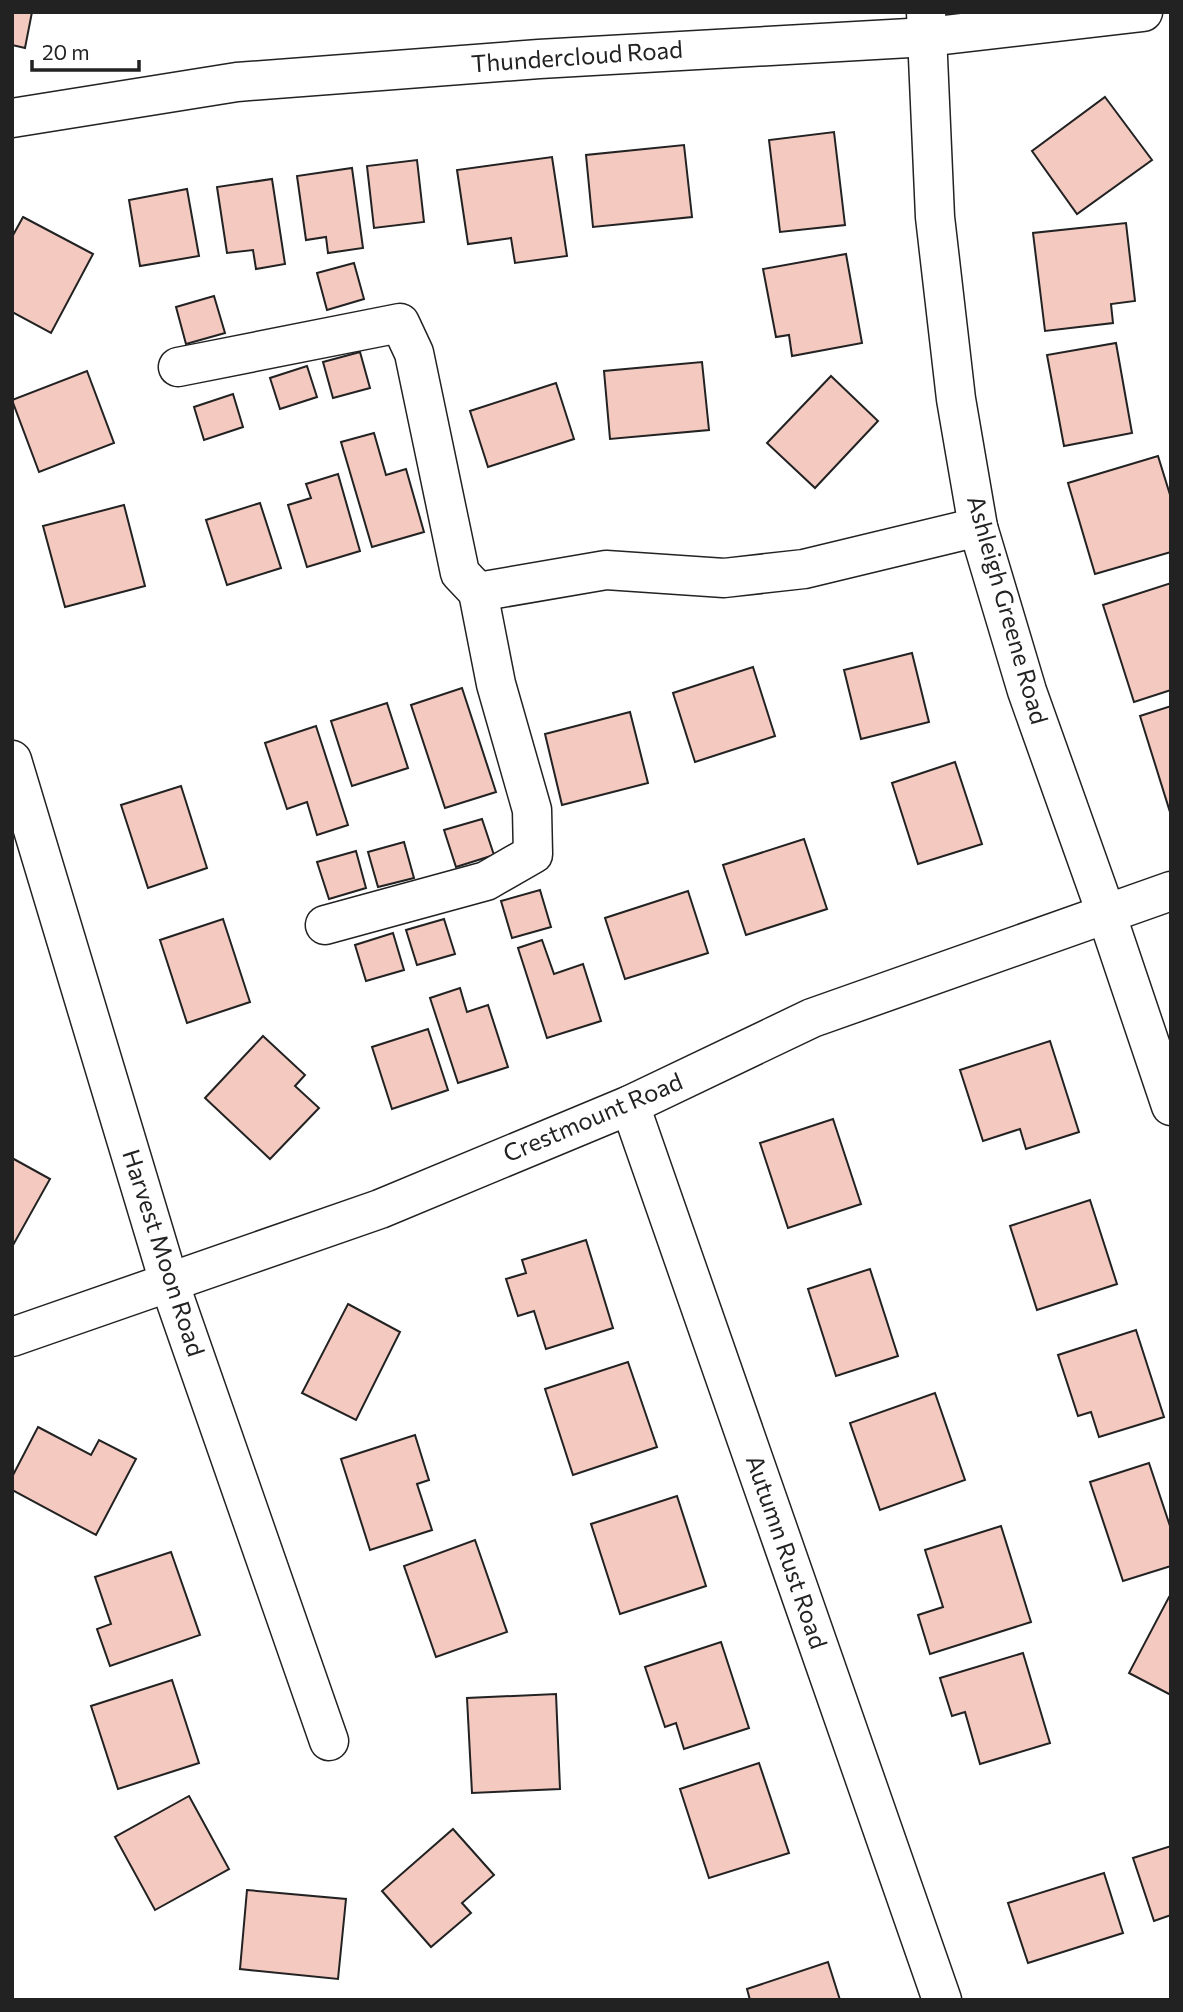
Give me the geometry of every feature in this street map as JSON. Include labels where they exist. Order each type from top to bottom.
[{"type":"street","name":"Thundercloud Road","points":[[12,118],[237,82],[926,25],[1143,12]]},
{"type":"street","name":"Ashleigh Greene Road","points":[[926,25],[935,217],[956,399],[978,527],[1027,691],[1171,1106]]},
{"type":"street","points":[[178,367],[400,323],[414,353],[460,573],[478,592],[496,684],[532,810],[533,854],[486,881],[325,925]]},
{"type":"street","points":[[478,592],[606,570],[724,578],[791,570],[978,527]]},
{"type":"street","name":"Harvest Moon Road","points":[[12,760],[169,1282],[329,1741]]},
{"type":"street","name":"Crestmount Road","points":[[12,1338],[380,1209],[631,1105],[812,1018],[1171,891]]},
{"type":"street","name":"Autumn Rust Road","points":[[631,1105],[942,2000]]},
{"type":"building","points":[[12,12],[32,12],[25,48],[12,45]]},
{"type":"building","points":[[1105,97],[1152,160],[1077,214],[1032,151]]},
{"type":"building","points":[[834,132],[845,225],[780,232],[769,140]]},
{"type":"building","points":[[684,145],[692,217],[593,227],[586,155]]},
{"type":"building","points":[[552,157],[567,256],[515,263],[511,238],[468,244],[457,170]]},
{"type":"building","points":[[417,160],[424,222],[374,228],[367,166]]},
{"type":"building","points":[[352,168],[363,248],[328,253],[326,237],[306,240],[297,176]]},
{"type":"building","points":[[272,179],[285,264],[256,269],[253,250],[227,253],[217,187]]},
{"type":"building","points":[[187,189],[199,256],[140,266],[129,200]]},
{"type":"building","points":[[23,217],[93,254],[51,333],[12,312],[12,237]]},
{"type":"building","points":[[1126,223],[1135,301],[1111,304],[1113,323],[1045,331],[1033,233]]},
{"type":"building","points":[[846,254],[862,343],[792,356],[789,335],[776,337],[763,269]]},
{"type":"building","points":[[354,263],[364,299],[327,310],[317,273]]},
{"type":"building","points":[[214,296],[225,333],[186,344],[176,307]]},
{"type":"building","points":[[1116,343],[1132,433],[1064,446],[1047,355]]},
{"type":"building","points":[[360,352],[370,388],[333,398],[323,362]]},
{"type":"building","points":[[702,362],[709,430],[610,439],[604,371]]},
{"type":"building","points":[[307,366],[317,397],[280,409],[270,378]]},
{"type":"building","points":[[87,371],[114,443],[39,472],[12,400]]},
{"type":"building","points":[[831,376],[878,421],[815,488],[767,443]]},
{"type":"building","points":[[556,383],[574,439],[488,467],[470,411]]},
{"type":"building","points":[[233,394],[243,427],[204,440],[194,407]]},
{"type":"building","points":[[374,433],[386,475],[406,469],[424,532],[372,547],[341,442]]},
{"type":"building","points":[[1158,456],[1171,498],[1171,552],[1095,574],[1068,483]]},
{"type":"building","points":[[338,474],[360,551],[307,567],[288,505],[311,498],[306,484]]},
{"type":"building","points":[[260,503],[281,568],[227,585],[206,520]]},
{"type":"building","points":[[124,505],[145,586],[65,607],[43,526]]},
{"type":"building","points":[[1171,583],[1171,690],[1134,702],[1103,605]]},
{"type":"building","points":[[912,653],[929,722],[861,739],[844,670]]},
{"type":"building","points":[[753,667],[775,736],[695,762],[673,693]]},
{"type":"building","points":[[462,688],[496,792],[445,808],[411,705]]},
{"type":"building","points":[[387,703],[408,768],[352,786],[331,721]]},
{"type":"building","points":[[1171,706],[1171,811],[1170,812],[1140,716]]},
{"type":"building","points":[[630,712],[648,783],[562,805],[545,734]]},
{"type":"building","points":[[316,726],[348,825],[317,835],[307,802],[287,809],[265,743]]},
{"type":"building","points":[[955,762],[982,844],[918,864],[892,783]]},
{"type":"building","points":[[181,786],[207,868],[148,888],[121,805]]},
{"type":"building","points":[[482,819],[494,855],[456,867],[444,830]]},
{"type":"building","points":[[804,839],[827,909],[746,935],[723,865]]},
{"type":"building","points":[[404,842],[414,878],[378,887],[368,852]]},
{"type":"building","points":[[356,851],[366,888],[329,899],[317,862]]},
{"type":"building","points":[[540,890],[551,927],[512,938],[501,901]]},
{"type":"building","points":[[688,891],[708,953],[625,979],[605,918]]},
{"type":"building","points":[[223,919],[250,1002],[187,1023],[160,940]]},
{"type":"building","points":[[444,919],[455,954],[417,965],[406,930]]},
{"type":"building","points":[[393,933],[404,970],[366,981],[355,945]]},
{"type":"building","points":[[542,940],[554,974],[583,964],[601,1021],[547,1038],[518,948]]},
{"type":"building","points":[[460,988],[467,1012],[488,1005],[508,1067],[458,1083],[430,998]]},
{"type":"building","points":[[428,1029],[448,1090],[392,1109],[372,1047]]},
{"type":"building","points":[[263,1036],[305,1075],[295,1086],[319,1108],[270,1159],[205,1098]]},
{"type":"building","points":[[1050,1041],[1079,1132],[1026,1149],[1020,1129],[983,1141],[960,1070]]},
{"type":"building","points":[[833,1119],[861,1204],[788,1228],[760,1143]]},
{"type":"building","points":[[12,1158],[50,1179],[12,1247]]},
{"type":"building","points":[[1090,1200],[1117,1284],[1037,1310],[1010,1226]]},
{"type":"building","points":[[586,1240],[613,1328],[546,1349],[534,1311],[518,1316],[506,1279],[526,1273],[522,1260]]},
{"type":"building","points":[[870,1269],[898,1356],[836,1376],[808,1289]]},
{"type":"building","points":[[348,1304],[400,1332],[356,1420],[302,1393]]},
{"type":"building","points":[[1136,1330],[1164,1417],[1099,1437],[1091,1412],[1078,1416],[1058,1355]]},
{"type":"building","points":[[628,1362],[657,1447],[573,1475],[545,1389]]},
{"type":"building","points":[[935,1393],[965,1480],[880,1510],[850,1423]]},
{"type":"building","points":[[38,1427],[91,1455],[99,1440],[136,1459],[96,1535],[12,1490],[12,1477]]},
{"type":"building","points":[[415,1435],[429,1480],[417,1484],[432,1530],[370,1550],[341,1459]]},
{"type":"building","points":[[1149,1463],[1171,1529],[1171,1566],[1123,1581],[1090,1482]]},
{"type":"building","points":[[677,1496],[706,1586],[620,1614],[591,1524]]},
{"type":"building","points":[[1001,1526],[1031,1622],[930,1654],[918,1615],[943,1607],[925,1550]]},
{"type":"building","points":[[475,1540],[507,1632],[436,1657],[404,1566]]},
{"type":"building","points":[[171,1552],[200,1635],[110,1666],[97,1629],[111,1624],[95,1577]]},
{"type":"building","points":[[1169,1597],[1171,1598],[1171,1695],[1129,1673]]},
{"type":"building","points":[[721,1642],[749,1728],[684,1749],[676,1723],[665,1727],[645,1667]]},
{"type":"building","points":[[1023,1653],[1050,1743],[980,1764],[965,1712],[952,1716],[940,1678]]},
{"type":"building","points":[[172,1680],[199,1763],[118,1789],[91,1706]]},
{"type":"building","points":[[556,1694],[560,1789],[472,1793],[467,1698]]},
{"type":"building","points":[[759,1763],[789,1853],[709,1878],[680,1789]]},
{"type":"building","points":[[189,1796],[229,1869],[155,1910],[115,1837]]},
{"type":"building","points":[[453,1829],[494,1875],[462,1903],[471,1913],[431,1947],[382,1891]]},
{"type":"building","points":[[1171,1846],[1171,1915],[1154,1921],[1133,1858]]},
{"type":"building","points":[[1104,1873],[1123,1933],[1028,1963],[1008,1903]]},
{"type":"building","points":[[247,1890],[346,1899],[338,1979],[240,1969]]},
{"type":"building","points":[[828,1962],[840,2000],[750,2000],[747,1989]]}]
